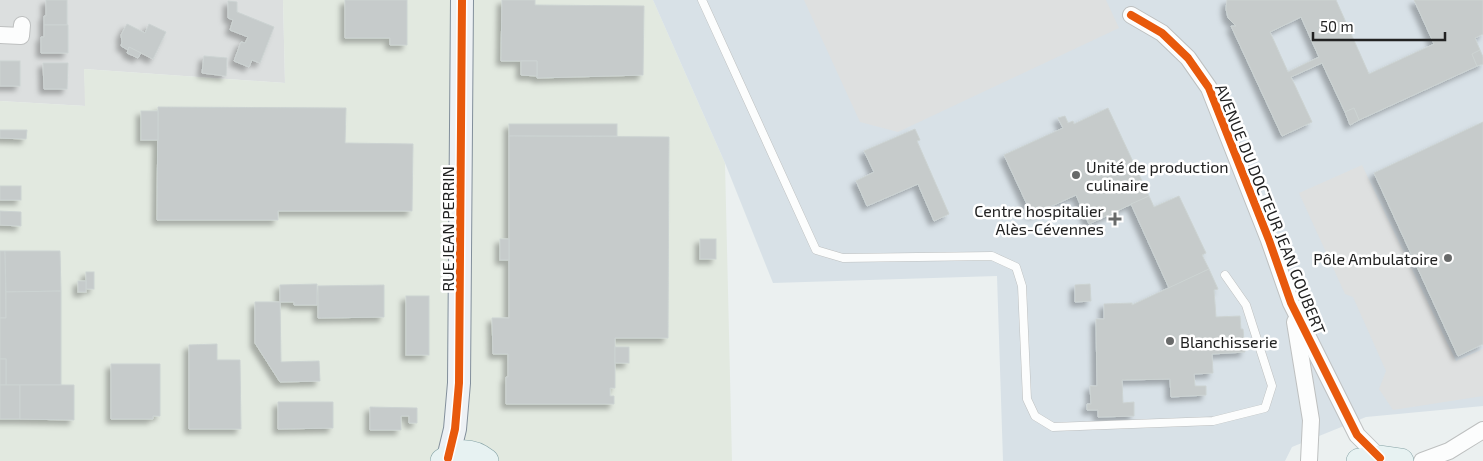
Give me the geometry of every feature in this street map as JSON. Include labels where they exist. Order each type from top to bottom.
[{"type":"main road","points":[[446,459],[464,452],[472,453],[483,459]]},
{"type":"street","name":"RUE JEAN PERRIN","points":[[446,459],[455,429],[459,383],[462,0]]},
{"type":"street","name":"AVENUE DU DOCTEUR JEAN GOUBERT","points":[[1131,15],[1162,33],[1188,58],[1209,88],[1269,240],[1291,303],[1357,435],[1380,460]]},
{"type":"street","points":[[0,35],[21,36],[22,25]]},
{"type":"street","name":"AVENUE DU DOCTEUR JEAN GOUBERT","points":[[1291,303],[1311,420],[1310,461]]},
{"type":"street","name":"RUE JEAN PERRIN","points":[[459,383],[466,427],[472,444],[483,459]]},
{"type":"street","points":[[1422,461],[1449,451],[1483,430]]},
{"type":"lane","points":[[702,0],[816,250],[843,258],[992,256],[1016,267],[1022,286],[1027,399],[1035,416],[1053,427],[1213,421],[1264,408],[1272,386],[1246,305],[1225,275]]},
{"type":"shaded area","points":[[0,0],[283,0],[285,83],[84,69],[86,106],[0,101]]},
{"type":"shaded area","points":[[283,0],[653,0],[725,163],[732,461],[0,461],[0,101],[85,106],[84,69],[285,83]]},
{"type":"shaded area","name":"Centre hospitalier Alès-Cévennes","points":[[653,0],[1483,0],[1483,406],[1366,417],[1292,447],[1285,461],[1003,461],[997,276],[773,283],[725,163]]},
{"type":"shaded area","points":[[804,0],[1106,0],[1119,28],[898,132],[860,122]]},
{"type":"shaded area","points":[[1362,165],[1456,361],[1483,349],[1483,396],[1393,410],[1379,389],[1386,371],[1353,297],[1345,294],[1299,193]]},
{"type":"building","points":[[46,0],[67,0],[67,25],[44,25]]},
{"type":"building","points":[[345,0],[407,0],[407,45],[390,45],[390,38],[345,38]]},
{"type":"building","points":[[502,0],[535,0],[535,5],[644,6],[643,75],[537,78],[537,61],[501,61]]},
{"type":"building","points":[[1227,0],[1336,0],[1369,74],[1434,44],[1414,0],[1483,0],[1483,34],[1475,38],[1480,50],[1472,54],[1477,66],[1359,120],[1354,108],[1345,112],[1322,63],[1291,77],[1312,122],[1282,136],[1231,26],[1236,26],[1228,18]],"holes":[[[1301,17],[1319,57],[1288,72],[1270,32]]]},
{"type":"building","points":[[228,1],[237,2],[237,12],[274,27],[260,63],[252,60],[249,67],[234,61],[241,42],[245,43],[248,37],[230,30],[233,20],[228,18]]},
{"type":"building","points":[[127,24],[145,33],[149,24],[166,32],[153,59],[129,47],[128,50],[121,46],[121,35]]},
{"type":"building","points":[[44,25],[68,25],[68,53],[41,53],[41,37],[44,37]]},
{"type":"building","points":[[129,47],[141,53],[138,58],[127,53]]},
{"type":"building","points":[[1480,50],[1483,64],[1477,66],[1472,54]]},
{"type":"building","points":[[204,56],[227,58],[226,76],[202,73]]},
{"type":"building","points":[[0,61],[20,61],[20,86],[0,86]]},
{"type":"building","points":[[521,61],[537,61],[537,76],[521,75]]},
{"type":"building","points":[[43,63],[68,63],[67,89],[44,89]]},
{"type":"building","points":[[158,107],[346,108],[345,143],[413,144],[412,211],[278,211],[278,220],[157,220]]},
{"type":"building","name":"Unité de production culinaire","points":[[1108,108],[1149,196],[1089,224],[1076,195],[1032,215],[1004,155],[1063,128],[1058,118],[1065,116],[1068,123],[1073,121],[1074,124]]},
{"type":"building","points":[[1354,108],[1359,120],[1350,125],[1345,112]]},
{"type":"building","points":[[141,111],[158,111],[158,140],[141,140]]},
{"type":"building","name":"Pôle Ambulatoire","points":[[1483,122],[1483,344],[1458,356],[1374,173]]},
{"type":"building","points":[[509,124],[617,124],[617,136],[509,136]]},
{"type":"building","points":[[915,129],[920,140],[917,141],[949,214],[934,221],[918,184],[867,206],[856,181],[874,172],[864,151]]},
{"type":"building","points":[[0,130],[27,130],[26,139],[0,138]]},
{"type":"building","points":[[509,136],[669,137],[668,338],[615,338],[615,388],[610,388],[610,396],[614,396],[614,404],[506,404],[508,354],[493,354],[492,318],[509,318]]},
{"type":"building","points":[[0,186],[21,186],[21,200],[0,200]]},
{"type":"building","points":[[1149,196],[1154,207],[1179,196],[1206,253],[1202,255],[1209,269],[1169,288],[1131,204]]},
{"type":"building","points":[[0,211],[21,212],[21,226],[0,225]]},
{"type":"building","points":[[500,239],[509,239],[509,260],[500,260]]},
{"type":"building","points":[[700,239],[716,239],[716,259],[700,259]]},
{"type":"building","points":[[0,251],[5,251],[6,318],[0,318]]},
{"type":"building","points":[[5,251],[60,251],[61,291],[6,292]]},
{"type":"building","name":"Blanchisserie","points":[[1209,269],[1218,289],[1214,290],[1216,317],[1240,316],[1245,352],[1212,354],[1213,373],[1194,374],[1195,386],[1206,386],[1206,395],[1171,397],[1170,379],[1122,380],[1123,403],[1134,402],[1134,416],[1098,417],[1098,410],[1087,410],[1087,404],[1091,404],[1090,386],[1097,386],[1096,319],[1104,319],[1104,304],[1132,303],[1132,305]]},
{"type":"building","points":[[86,272],[94,272],[94,289],[86,289]]},
{"type":"building","points":[[78,281],[86,281],[86,292],[78,292]]},
{"type":"building","points":[[317,284],[317,305],[294,305],[294,302],[280,302],[280,285]]},
{"type":"building","points":[[1090,284],[1091,301],[1075,302],[1075,285]]},
{"type":"building","points":[[384,285],[384,317],[318,318],[318,286]]},
{"type":"building","points":[[61,291],[61,385],[6,385],[6,359],[0,359],[0,318],[6,318],[6,292]]},
{"type":"building","points":[[406,296],[429,296],[429,355],[406,355]]},
{"type":"building","points":[[255,302],[280,302],[281,362],[319,361],[320,381],[280,382],[255,343]]},
{"type":"building","points":[[217,344],[217,360],[240,360],[241,429],[189,429],[189,345]]},
{"type":"building","points":[[615,347],[629,347],[629,363],[615,363]]},
{"type":"building","points":[[0,359],[6,359],[6,385],[0,385]]},
{"type":"building","points":[[111,364],[160,364],[160,416],[153,416],[153,419],[111,419]]},
{"type":"building","points":[[0,385],[20,385],[20,419],[0,419]]},
{"type":"building","points":[[20,385],[74,385],[74,420],[20,419]]},
{"type":"building","points":[[278,402],[333,402],[333,428],[278,429]]},
{"type":"building","points":[[370,407],[417,408],[417,423],[409,423],[409,416],[401,416],[401,430],[370,430]]},
{"type":"cycle path","points":[[448,458],[455,429],[459,383],[462,0]]},
{"type":"cycle path","points":[[1131,15],[1162,33],[1188,58],[1209,88],[1269,240],[1291,303],[1357,435],[1380,458]]},
{"type":"place","name":"Unité de production culinaire","points":[[1076,175]]},
{"type":"place","name":"Centre hospitalier Alès-Cévennes","points":[[1115,219]]},
{"type":"place","name":"Pôle Ambulatoire","points":[[1448,258]]},
{"type":"place","name":"Blanchisserie","points":[[1170,341]]}]
